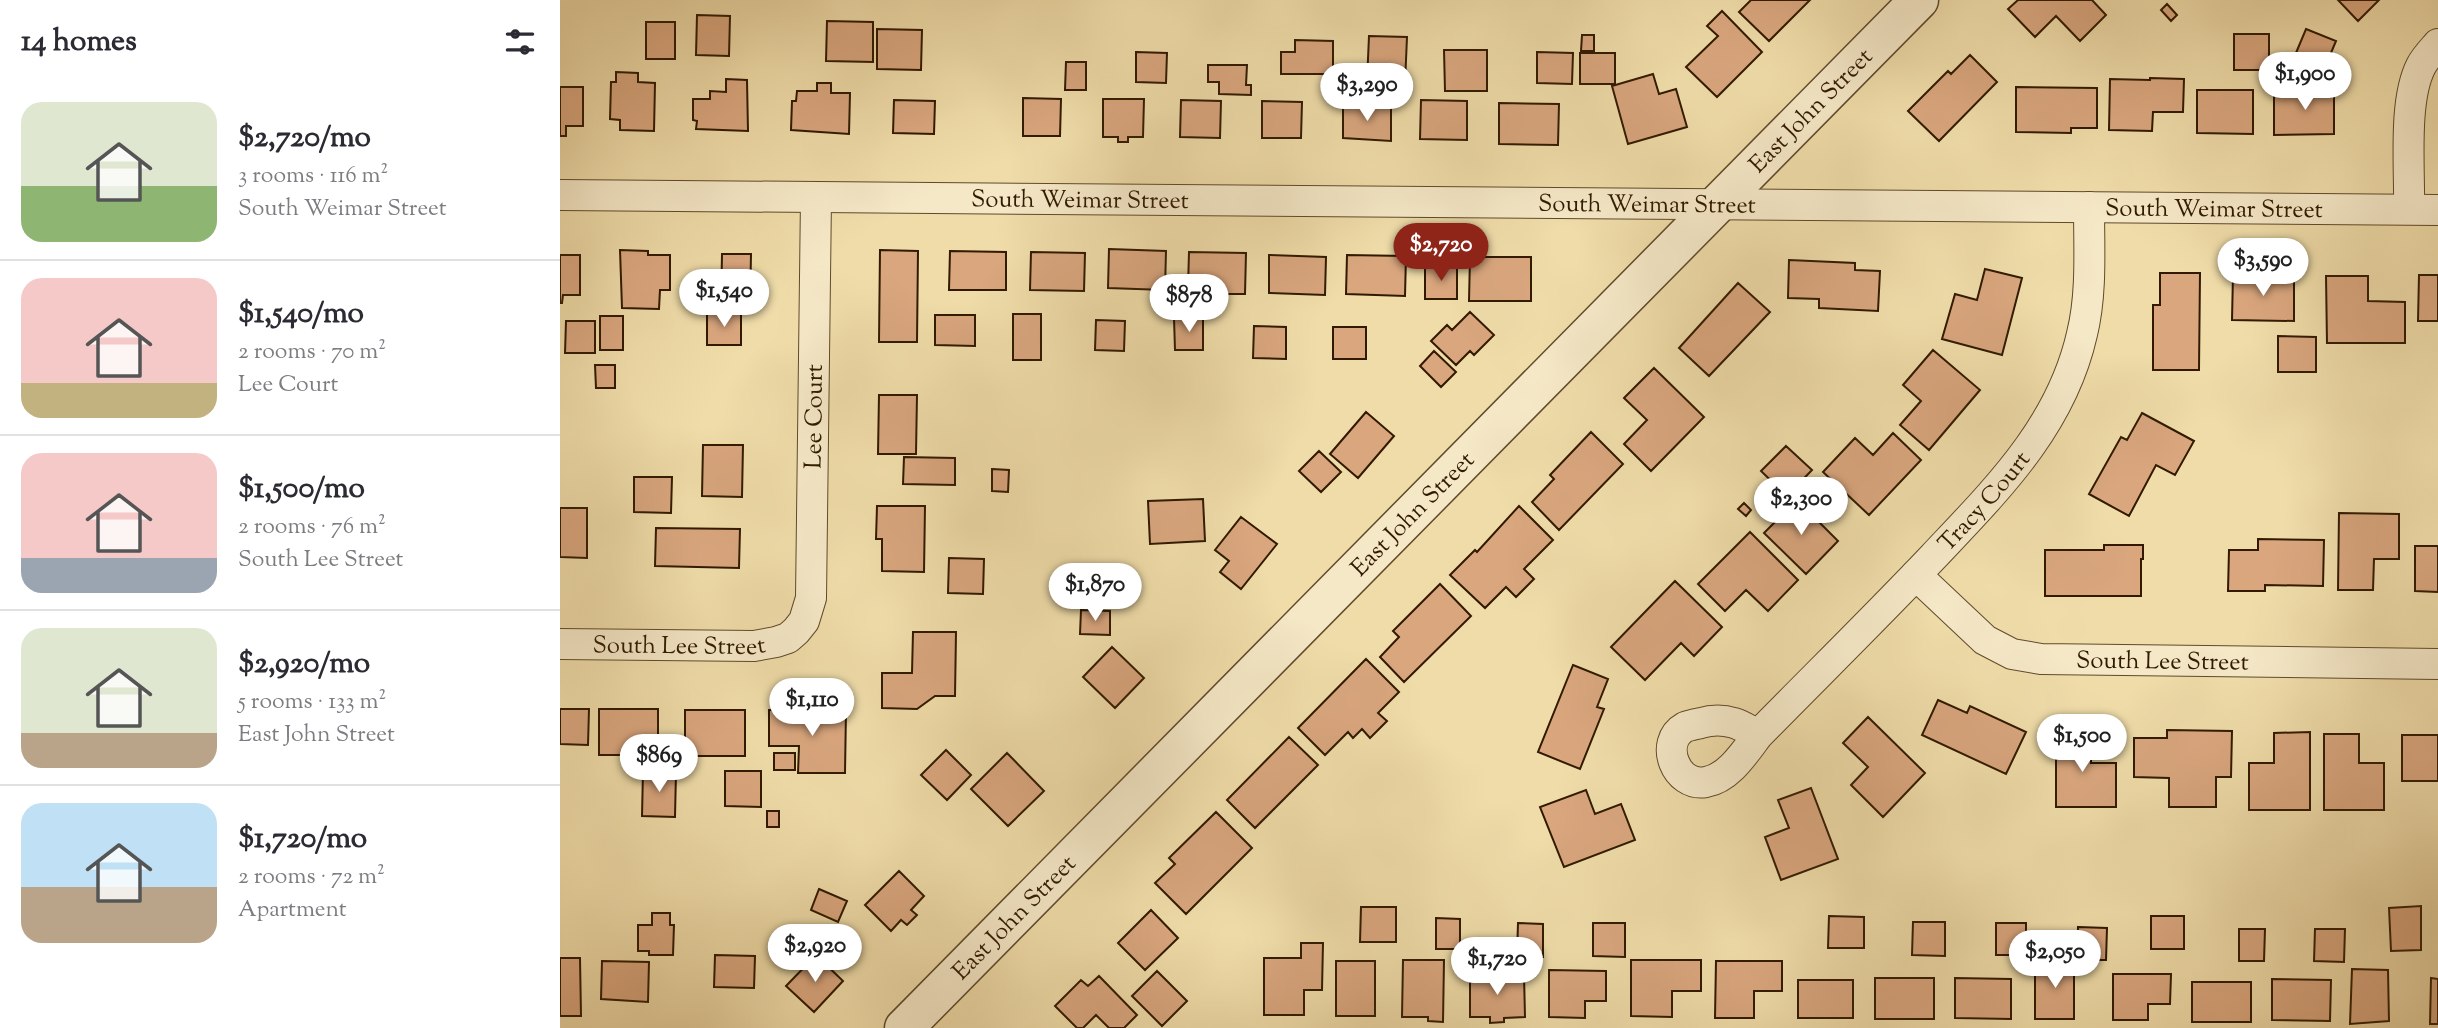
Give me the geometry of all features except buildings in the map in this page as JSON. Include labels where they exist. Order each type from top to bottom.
[{"type":"street","name":"East John Street","points":[[904,1028],[1919,0]]},
{"type":"street","points":[[2424,209],[2410,111],[2414,84],[2422,65],[2438,44]]},
{"type":"street","name":"South Weimar Street","points":[[560,195],[2424,209]]},
{"type":"street","name":"Lee Court","points":[[796,631],[804,621],[811,598],[816,197]]},
{"type":"street","name":"Tracy Court","points":[[1758,735],[1916,575],[2007,479],[2032,446],[2053,410],[2083,334],[2090,207]]},
{"type":"street","name":"South Lee Street","points":[[1916,575],[1985,640],[2012,654],[2041,659],[2089,662],[2438,664]]},
{"type":"street","name":"South Lee Street","points":[[560,644],[754,646],[788,638],[796,631]]}]
